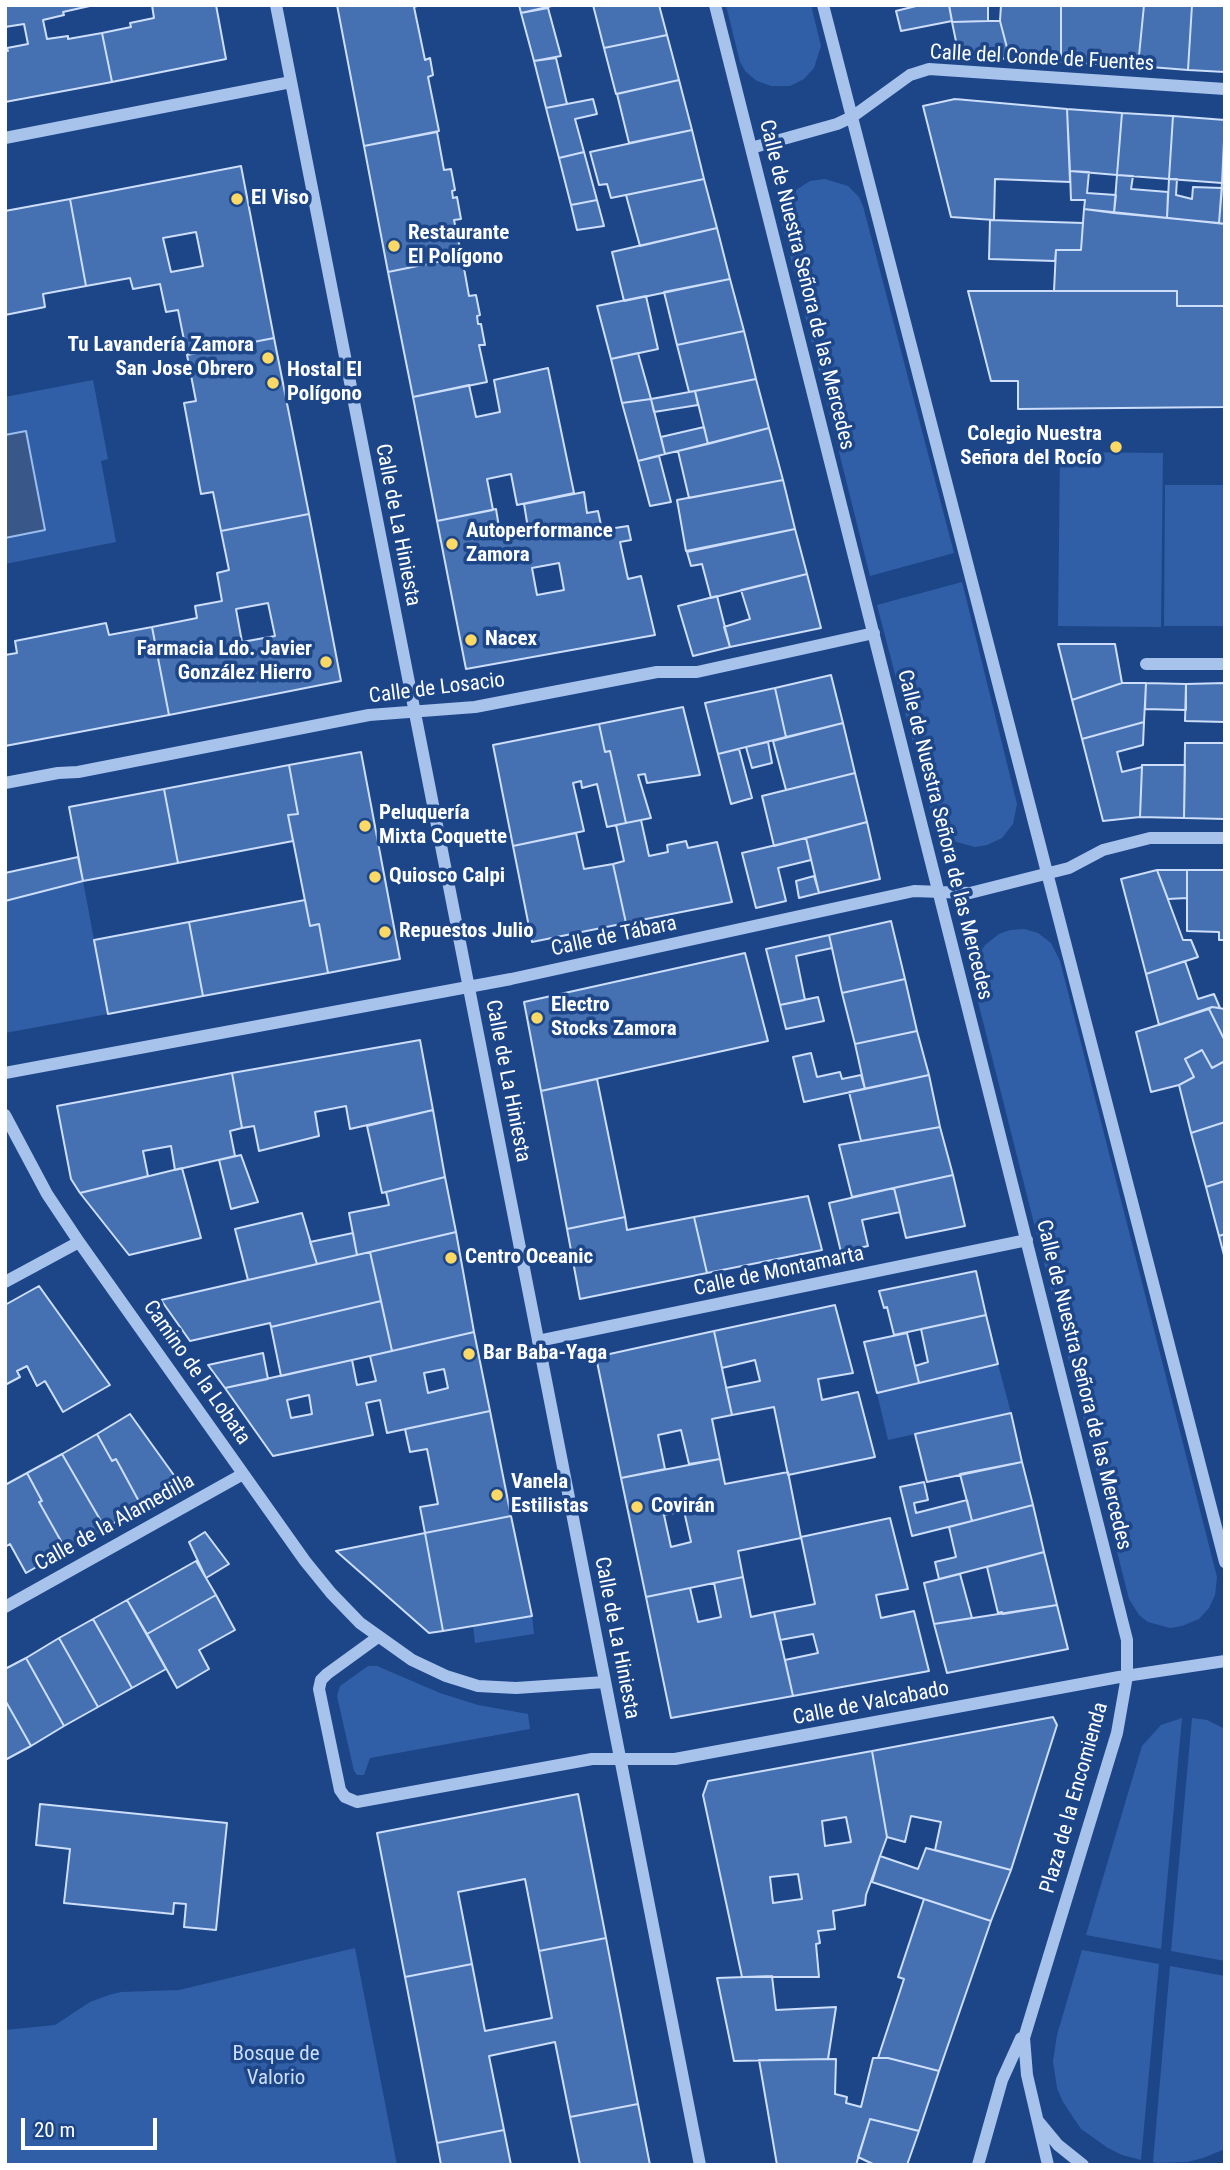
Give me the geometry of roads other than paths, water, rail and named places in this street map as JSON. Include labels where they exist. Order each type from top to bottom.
[{"type":"street","name":"Calle de La Hiniesta","points":[[276,5],[700,2165]]},
{"type":"street","name":"Calle de Nuestra Señora de las Mercedes","points":[[715,5],[1124,1623],[1128,1655],[1127,1675]]},
{"type":"street","points":[[823,5],[1225,1562]]},
{"type":"street","name":"Calle del Conde de Fuentes","points":[[751,148],[837,124],[852,117],[910,75],[929,69],[1225,89]]},
{"type":"street","points":[[5,138],[291,82]]},
{"type":"street","name":"Calle de Losacio","points":[[5,783],[78,772],[369,715],[475,707],[657,672],[697,672],[874,633]]},
{"type":"street","points":[[1146,664],[1225,664]]},
{"type":"street","name":"Calle de Tábara","points":[[5,1073],[468,987],[914,891],[970,893],[1048,874],[1076,865],[1103,850],[1150,838],[1225,838]]},
{"type":"street","name":"Camino de la Lobata","points":[[5,1115],[47,1194],[79,1241],[243,1474],[318,1577],[346,1609],[378,1637],[430,1670],[478,1686],[516,1688],[605,1682]]},
{"type":"street","name":"Calle de Montamarta","points":[[538,1341],[1027,1240]]},
{"type":"street","points":[[5,1282],[79,1241]]},
{"type":"street","name":"Calle de la Alamedilla","points":[[5,1607],[243,1474]]},
{"type":"street","points":[[378,1637],[332,1670],[319,1686],[336,1774],[340,1790],[345,1797],[357,1802],[369,1801],[585,1760],[620,1759]]},
{"type":"street","points":[[1127,1675],[1225,1661]]},
{"type":"street","name":"Calle de Valcabado","points":[[620,1759],[675,1759],[1127,1675]]},
{"type":"street","name":"Plaza de la Encomienda","points":[[1048,2165],[1024,2061],[1024,2038],[1120,1721],[1127,1675]]},
{"type":"street","name":"Plaza de la Encomienda","points":[[978,2165],[1002,2080],[1027,2025]]},
{"type":"street","name":"Plaza de la Encomienda","points":[[1034,2112],[1058,2146],[1083,2165]]},
{"type":"place","name":"El Viso","points":[[237,199]]},
{"type":"place","name":"Restaurante El Polígono","points":[[394,246]]},
{"type":"place","name":"Tu Lavandería Zamora San Jose Obrero","points":[[268,358]]},
{"type":"place","name":"Hostal El Polígono","points":[[273,383]]},
{"type":"place","name":"Colegio Nuestra Señora del Rocío","points":[[1116,447]]},
{"type":"place","name":"Autoperformance Zamora","points":[[452,544]]},
{"type":"place","name":"Nacex","points":[[471,640]]},
{"type":"place","name":"Farmacia Ldo. Javier González Hierro","points":[[326,662]]},
{"type":"place","name":"Peluquería Mixta Coquette","points":[[365,826]]},
{"type":"place","name":"Quiosco Calpi","points":[[375,877]]},
{"type":"place","name":"Repuestos Julio","points":[[385,932]]},
{"type":"place","name":"Electro Stocks Zamora","points":[[537,1018]]},
{"type":"place","name":"Centro Oceanic","points":[[451,1258]]},
{"type":"place","name":"Bar Baba-Yaga","points":[[469,1354]]},
{"type":"place","name":"Vanela Estilistas","points":[[497,1495]]},
{"type":"place","name":"Covirán","points":[[637,1507]]},
{"type":"park label","name":"Bosque de Valorio","points":[[276,2067]]}]
